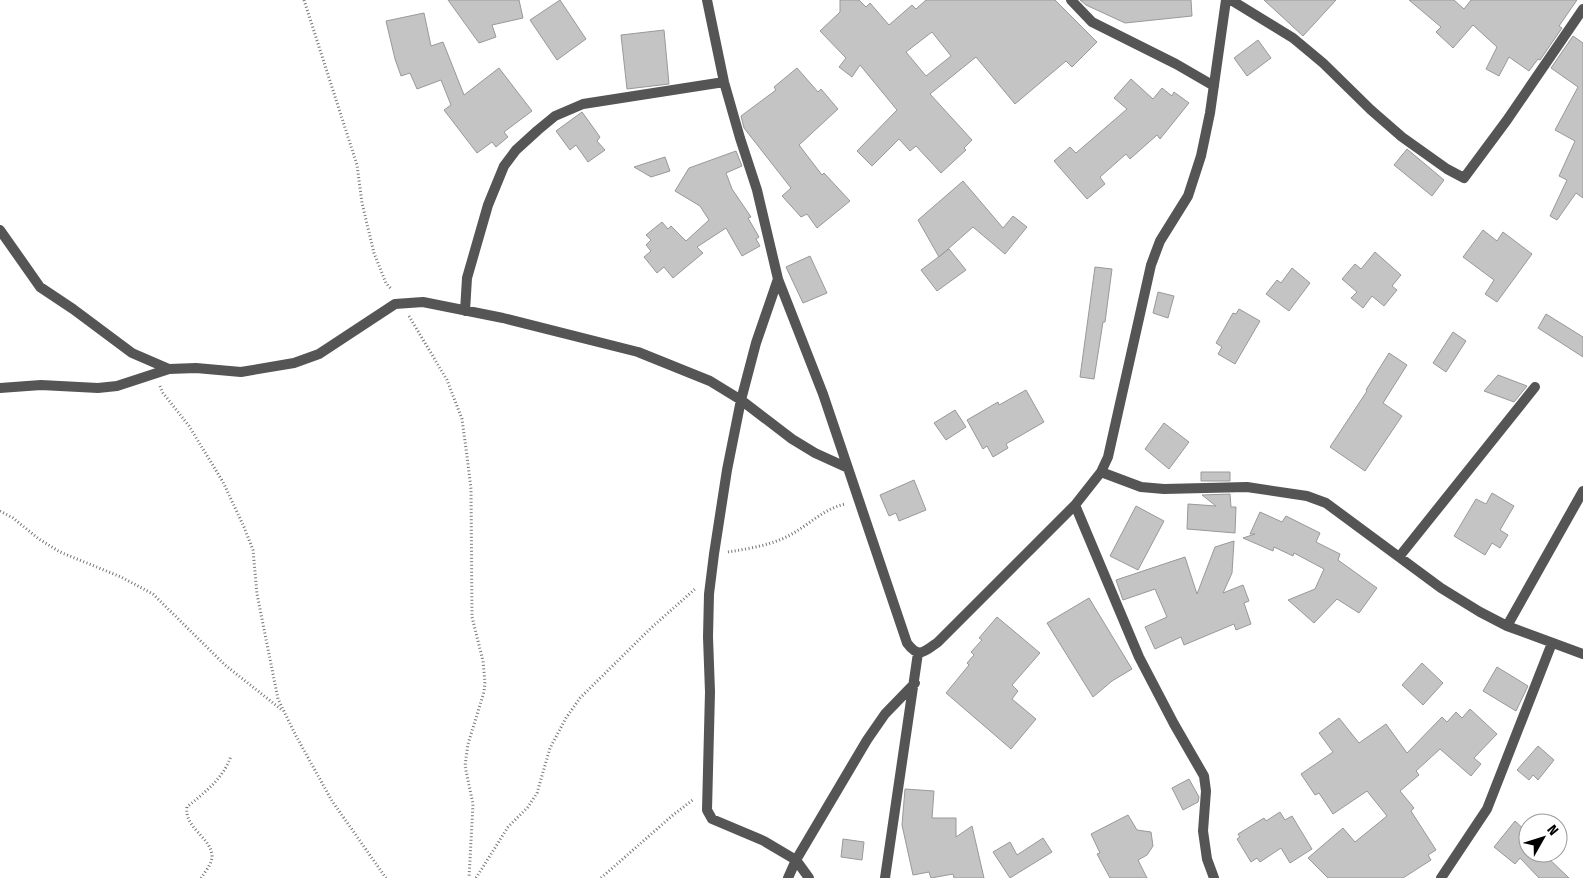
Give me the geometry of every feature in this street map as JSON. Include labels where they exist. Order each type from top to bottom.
[{"type":"street","points":[[708,0],[724,82],[757,190],[778,279],[823,394],[907,643],[918,653],[925,652],[938,642],[1075,505],[1101,472],[1108,457],[1114,435],[1151,265],[1160,240],[1188,196],[1201,156],[1210,113],[1226,0]]},
{"type":"street","points":[[1071,0],[1092,22],[1168,60],[1214,86]]},
{"type":"street","points":[[1231,0],[1293,38],[1323,63],[1402,137],[1447,169],[1464,178],[1507,120],[1583,9]]},
{"type":"street","points":[[465,311],[467,278],[488,204],[504,166],[516,150],[538,130],[555,116],[583,104],[724,82]]},
{"type":"street","points":[[0,230],[40,287],[73,308],[132,353],[169,369]]},
{"type":"street","points":[[778,279],[756,343],[741,400],[727,470],[714,554],[708,637],[710,692],[707,810],[712,819],[764,841],[796,860],[809,878]]},
{"type":"street","points":[[0,388],[41,385],[98,388],[118,386],[169,369],[196,368],[241,372],[294,363],[319,354],[396,304],[423,302],[503,318],[638,352],[710,381],[741,400],[792,440],[848,468]]},
{"type":"street","points":[[1399,557],[1535,387]]},
{"type":"street","points":[[1101,472],[1141,487],[1164,489],[1247,487],[1308,496],[1326,503],[1441,588],[1507,626],[1583,654]]},
{"type":"street","points":[[1507,626],[1583,490]]},
{"type":"street","points":[[1075,505],[1139,657],[1204,776],[1206,790],[1203,831],[1207,859],[1214,878]]},
{"type":"street","points":[[1441,878],[1487,809],[1552,643]]},
{"type":"street","points":[[885,878],[918,653]]},
{"type":"street","points":[[788,878],[796,860],[867,740],[885,714],[915,683]]},
{"type":"path","points":[[304,0],[357,165],[362,202],[374,254],[386,282],[447,380],[462,418],[471,490],[472,616],[485,682],[484,692],[468,744],[466,766],[473,804],[469,878]]},
{"type":"path","points":[[155,374],[163,393],[189,426],[223,482],[253,550],[257,594],[278,699],[332,800],[386,878]]},
{"type":"path","points":[[714,554],[755,548],[784,538],[823,514],[842,505],[859,502]]},
{"type":"path","points":[[0,511],[13,518],[39,539],[60,552],[121,577],[153,594],[225,665],[284,711]]},
{"type":"path","points":[[476,878],[508,827],[534,800],[550,748],[566,718],[580,698],[651,628],[695,589]]},
{"type":"path","points":[[201,878],[211,862],[212,856],[208,847],[187,818],[187,807],[215,783],[227,767],[230,756]]},
{"type":"path","points":[[601,878],[672,815],[708,789]]},
{"type":"building","points":[[448,0],[519,0],[523,18],[492,25],[496,37],[479,43]]},
{"type":"building","points":[[560,0],[586,39],[557,60],[530,20]]},
{"type":"building","points":[[840,0],[859,0],[866,7],[870,3],[889,25],[912,5],[916,9],[926,0],[1055,0],[1097,42],[1072,67],[1066,61],[1015,104],[976,57],[930,94],[972,140],[964,148],[966,150],[941,173],[916,146],[910,151],[899,139],[872,166],[857,151],[897,110],[860,65],[852,77],[839,67],[846,58],[820,31],[840,12]],"holes":[[[932,32],[951,56],[926,76],[906,52]]]},
{"type":"building","points":[[1080,0],[1191,0],[1192,16],[1125,23],[1086,5]]},
{"type":"building","points":[[1264,0],[1336,0],[1303,36]]},
{"type":"building","points":[[1409,0],[1454,0],[1464,9],[1471,0],[1577,0],[1559,26],[1562,28],[1540,60],[1538,59],[1529,71],[1509,57],[1499,76],[1486,69],[1497,47],[1473,25],[1453,48],[1436,32],[1441,27]]},
{"type":"building","points":[[424,13],[431,46],[443,42],[464,95],[499,68],[532,111],[504,132],[508,137],[496,147],[492,142],[477,153],[444,110],[451,105],[441,80],[417,89],[410,73],[401,76],[386,21]]},
{"type":"building","points":[[664,30],[669,84],[627,89],[621,35]]},
{"type":"building","points":[[1573,36],[1583,43],[1583,198],[1576,193],[1557,220],[1550,216],[1567,180],[1559,176],[1575,141],[1555,130],[1578,87],[1551,68]]},
{"type":"building","points":[[1258,40],[1271,58],[1247,76],[1234,58]]},
{"type":"building","points":[[797,68],[818,92],[821,89],[838,109],[799,145],[822,175],[824,173],[850,201],[817,228],[807,214],[801,217],[782,196],[791,188],[744,128],[741,116],[776,90],[774,87]]},
{"type":"building","points":[[1131,79],[1153,99],[1162,88],[1172,96],[1174,92],[1189,103],[1160,139],[1157,135],[1130,159],[1126,154],[1100,177],[1105,184],[1087,199],[1054,161],[1070,147],[1076,153],[1127,109],[1114,98]]},
{"type":"building","points":[[582,112],[600,137],[597,141],[605,150],[588,162],[576,145],[570,150],[556,131]]},
{"type":"building","points":[[1407,149],[1444,180],[1432,196],[1394,165]]},
{"type":"building","points":[[736,151],[742,166],[726,173],[732,189],[751,217],[748,218],[759,237],[756,239],[760,246],[742,256],[726,228],[697,247],[703,253],[673,278],[664,267],[657,273],[644,257],[651,251],[646,245],[651,240],[646,235],[662,222],[668,229],[671,226],[686,241],[709,220],[700,206],[675,191],[689,168]]},
{"type":"building","points":[[665,157],[670,171],[651,177],[634,167]]},
{"type":"building","points":[[963,181],[1003,228],[1013,216],[1027,227],[1005,254],[973,227],[939,257],[918,220]]},
{"type":"building","points":[[1483,230],[1497,241],[1503,232],[1532,254],[1497,302],[1485,294],[1494,280],[1463,257]]},
{"type":"building","points":[[949,249],[966,270],[937,291],[921,270]]},
{"type":"building","points":[[1375,252],[1401,275],[1392,286],[1397,290],[1384,306],[1372,296],[1363,308],[1351,298],[1357,292],[1342,279],[1355,264],[1361,269]]},
{"type":"building","points":[[810,256],[827,293],[803,303],[786,267]]},
{"type":"building","points":[[1095,267],[1112,269],[1105,322],[1103,322],[1094,379],[1080,377]]},
{"type":"building","points":[[1292,268],[1310,283],[1289,311],[1266,294],[1277,280],[1281,283]]},
{"type":"building","points":[[1158,292],[1174,296],[1168,318],[1153,313]]},
{"type":"building","points":[[1239,309],[1260,321],[1235,364],[1218,354],[1222,347],[1216,343],[1233,313],[1236,314]]},
{"type":"building","points":[[1546,314],[1583,337],[1583,357],[1538,328]]},
{"type":"building","points":[[1453,332],[1466,341],[1446,372],[1433,363]]},
{"type":"building","points":[[1389,353],[1407,365],[1383,403],[1402,416],[1365,471],[1330,447],[1367,391]]},
{"type":"building","points":[[1498,375],[1527,386],[1514,402],[1484,391]]},
{"type":"building","points":[[1026,390],[1044,422],[1006,444],[1008,448],[993,457],[987,446],[983,449],[967,420],[998,402],[999,405]]},
{"type":"building","points":[[955,410],[966,427],[946,440],[934,423]]},
{"type":"building","points":[[1164,423],[1189,442],[1169,469],[1145,449]]},
{"type":"building","points":[[1201,472],[1230,472],[1230,481],[1201,481]]},
{"type":"building","points":[[914,480],[926,510],[899,521],[896,513],[889,516],[880,495]]},
{"type":"building","points":[[1492,493],[1514,506],[1500,530],[1508,535],[1500,548],[1492,543],[1485,555],[1454,536],[1476,499],[1486,504]]},
{"type":"building","points":[[1230,494],[1231,507],[1236,507],[1235,533],[1187,529],[1188,504],[1216,506],[1202,495]]},
{"type":"building","points":[[1136,506],[1164,521],[1138,570],[1110,556]]},
{"type":"building","points":[[1260,512],[1282,522],[1286,516],[1320,533],[1316,542],[1340,554],[1338,560],[1377,588],[1359,613],[1337,599],[1314,623],[1288,600],[1315,589],[1324,569],[1294,553],[1293,556],[1274,547],[1273,551],[1243,538],[1255,534],[1250,534]]},
{"type":"building","points":[[1234,541],[1232,573],[1223,593],[1243,585],[1249,601],[1244,603],[1251,624],[1236,630],[1234,624],[1184,645],[1181,637],[1155,649],[1145,627],[1167,617],[1155,589],[1123,600],[1116,580],[1185,557],[1197,594],[1215,547]]},
{"type":"building","points":[[1089,598],[1132,669],[1112,681],[1093,697],[1047,623]]},
{"type":"building","points":[[997,617],[1040,653],[1012,685],[1018,691],[1012,699],[1036,719],[1011,749],[946,693],[969,665],[967,663],[974,655],[971,652],[982,640],[979,638]]},
{"type":"building","points":[[1422,663],[1443,683],[1423,705],[1402,685]]},
{"type":"building","points":[[1497,667],[1528,686],[1516,711],[1483,691]]},
{"type":"building","points":[[1470,709],[1497,734],[1474,758],[1481,764],[1471,776],[1440,749],[1416,771],[1419,775],[1400,791],[1414,808],[1411,811],[1436,850],[1428,855],[1431,860],[1403,878],[1328,878],[1308,858],[1343,828],[1355,842],[1387,816],[1367,791],[1333,814],[1319,793],[1315,795],[1301,774],[1333,752],[1319,733],[1339,718],[1359,743],[1386,724],[1407,753],[1442,717],[1447,722],[1456,712],[1462,718]]},
{"type":"building","points":[[1538,746],[1554,760],[1538,780],[1533,775],[1529,780],[1517,770]]},
{"type":"building","points":[[1189,779],[1199,797],[1198,802],[1183,810],[1172,788]]},
{"type":"building","points":[[905,789],[934,791],[932,818],[956,818],[956,837],[972,826],[984,878],[954,878],[953,874],[931,878],[929,872],[913,875],[902,825]]},
{"type":"building","points":[[1280,812],[1285,820],[1292,816],[1312,849],[1290,863],[1281,848],[1260,862],[1257,858],[1251,862],[1237,839],[1240,837],[1238,834],[1264,818],[1266,821]]},
{"type":"building","points":[[1128,815],[1137,830],[1151,832],[1153,846],[1147,855],[1138,860],[1147,878],[1110,878],[1097,854],[1100,853],[1091,834]]},
{"type":"building","points":[[1515,821],[1518,824],[1518,860],[1515,864],[1494,847]]},
{"type":"building","points":[[1043,838],[1052,852],[1010,878],[993,852],[1010,842],[1017,855]]},
{"type":"building","points":[[843,839],[864,842],[862,860],[841,857]]},
{"type":"building","points":[[1525,863],[1553,863],[1569,878],[1539,878]]}]
